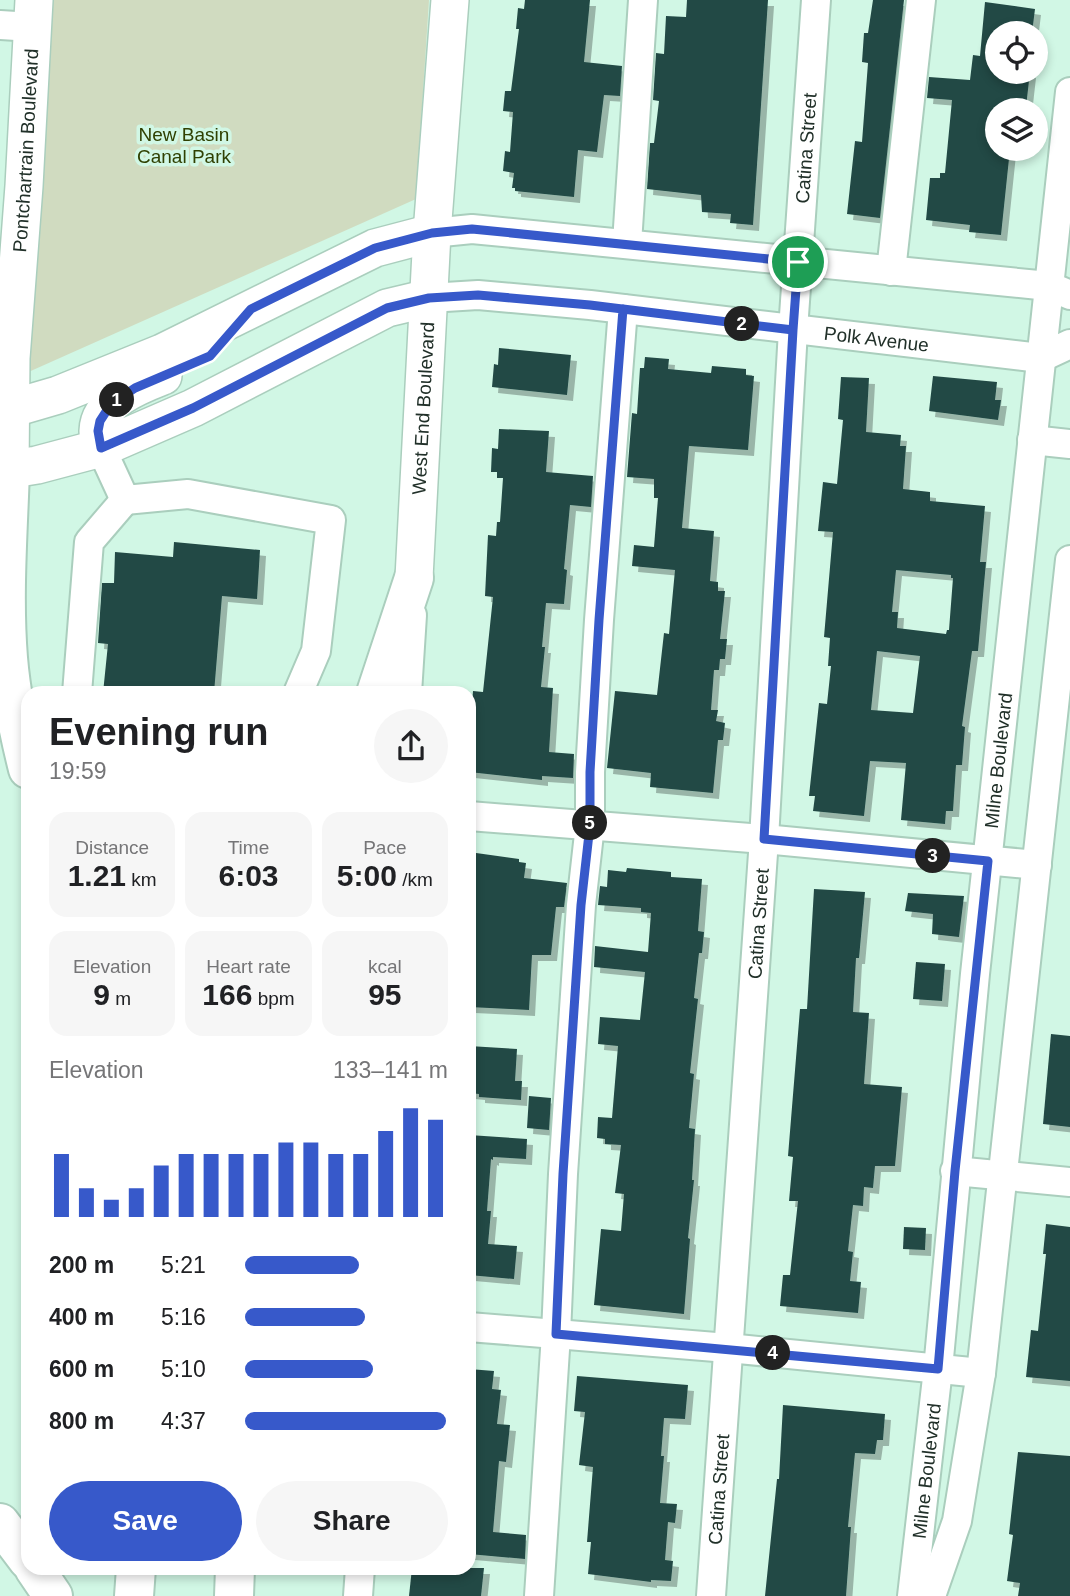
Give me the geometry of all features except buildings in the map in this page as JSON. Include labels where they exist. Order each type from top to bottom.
[{"type":"highway","points":[[5,470],[3,586],[8,659],[21,739]]},
{"type":"highway","points":[[378,686],[414,578]]},
{"type":"highway","points":[[0,1523],[21,1551]]},
{"type":"highway","points":[[39,1575],[53,1596]]},
{"type":"highway","points":[[134,1596],[136,1575]]},
{"type":"highway","points":[[234,1596],[235,1575]]},
{"type":"main road","name":"West End Boulevard","points":[[414,578],[432,233],[450,0]]},
{"type":"main road","name":"Pontchartrain Boulevard","points":[[5,470],[5,357],[24,186],[22,18]]},
{"type":"main road","points":[[5,410],[58,395],[162,353],[375,248],[432,233]]},
{"type":"main road","points":[[5,470],[101,448],[193,408],[387,308],[429,298]]},
{"type":"main road","points":[[101,448],[98,431],[100,421],[111,404],[135,388],[210,356],[251,309]]},
{"type":"street","points":[[627,243],[643,0]]},
{"type":"street","name":"Catina Street","points":[[711,1596],[764,839],[793,330],[816,0]]},
{"type":"street","points":[[891,271],[921,0]]},
{"type":"street","name":"Milne Boulevard","points":[[912,1596],[938,1369],[955,1171],[1040,358],[1059,290],[1070,92]]},
{"type":"street","points":[[432,233],[472,229],[627,243],[1059,290]]},
{"type":"street","name":"Polk Avenue","points":[[429,298],[478,295],[623,309],[1040,358]]},
{"type":"street","points":[[538,1596],[581,905],[590,825],[590,772],[599,620],[623,309]]},
{"type":"street","points":[[1040,358],[1070,344]]},
{"type":"street","points":[[1032,440],[1070,444]]},
{"type":"street","points":[[101,448],[125,500]]},
{"type":"street","points":[[78,686],[89,542],[125,500],[188,494],[331,520],[316,650],[302,686]]},
{"type":"street","name":"Milne Boulevard","points":[[931,1596],[957,1521],[981,1373],[1037,865],[1060,744],[1070,559]]},
{"type":"street","name":"West End Boulevard","points":[[407,686],[414,578]]},
{"type":"street","points":[[476,817],[764,839],[1037,865]]},
{"type":"street","points":[[955,1171],[1070,1182]]},
{"type":"street","points":[[476,1328],[728,1348],[981,1373]]},
{"type":"street","points":[[358,1596],[360,1575]]},
{"type":"green space","name":"New Basin Canal Park","points":[[49,0],[429,0],[416,199],[24,374]]},
{"type":"route","points":[[798,262],[472,229],[432,233],[375,248],[251,309],[210,356],[135,388],[111,404],[100,421],[98,431],[101,448],[193,408],[387,308],[429,298],[478,295],[590,305],[623,309],[793,330],[764,839],[988,861],[955,1171],[938,1369],[556,1334],[563,1174],[581,905],[590,825],[590,772],[599,620],[623,309],[708,320],[793,330],[798,262]]}]
